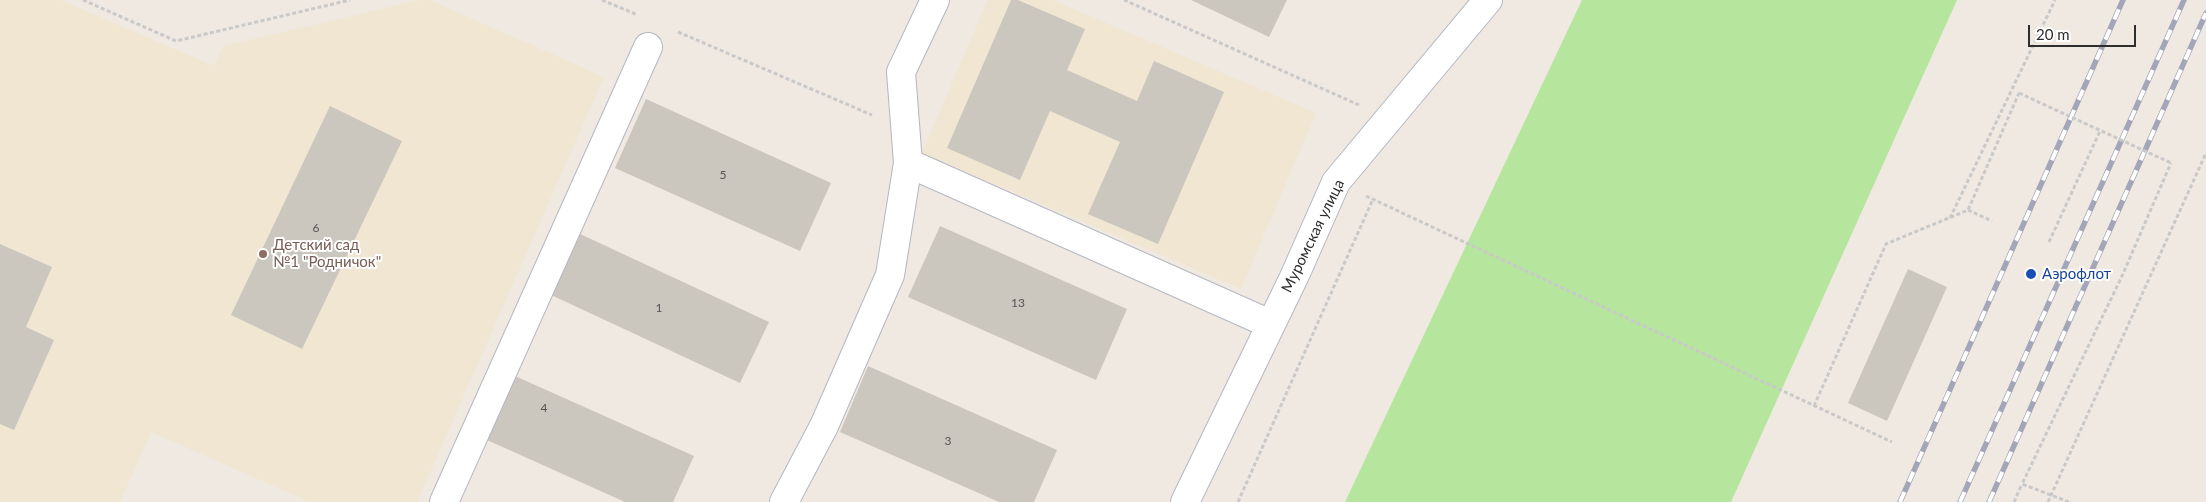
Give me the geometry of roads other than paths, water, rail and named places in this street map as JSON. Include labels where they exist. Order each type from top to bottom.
[{"type":"street","points":[[784,502],[824,426],[890,275],[908,163],[900,72],[935,0]]},
{"type":"street","name":"Муромская улица","points":[[1185,502],[1295,275],[1336,182],[1488,0]]},
{"type":"street","points":[[444,502],[648,46]]},
{"type":"street","points":[[908,163],[1270,324]]},
{"type":"railway","points":[[1900,502],[2123,0]]},
{"type":"railway","points":[[1960,502],[2184,0]]},
{"type":"railway","points":[[1989,502],[2206,13]]},
{"type":"place","name":"Детский сад №1 \"Родничок\"","points":[[263,254]]},
{"type":"place","name":"Аэрофлот","points":[[2031,274]]}]
